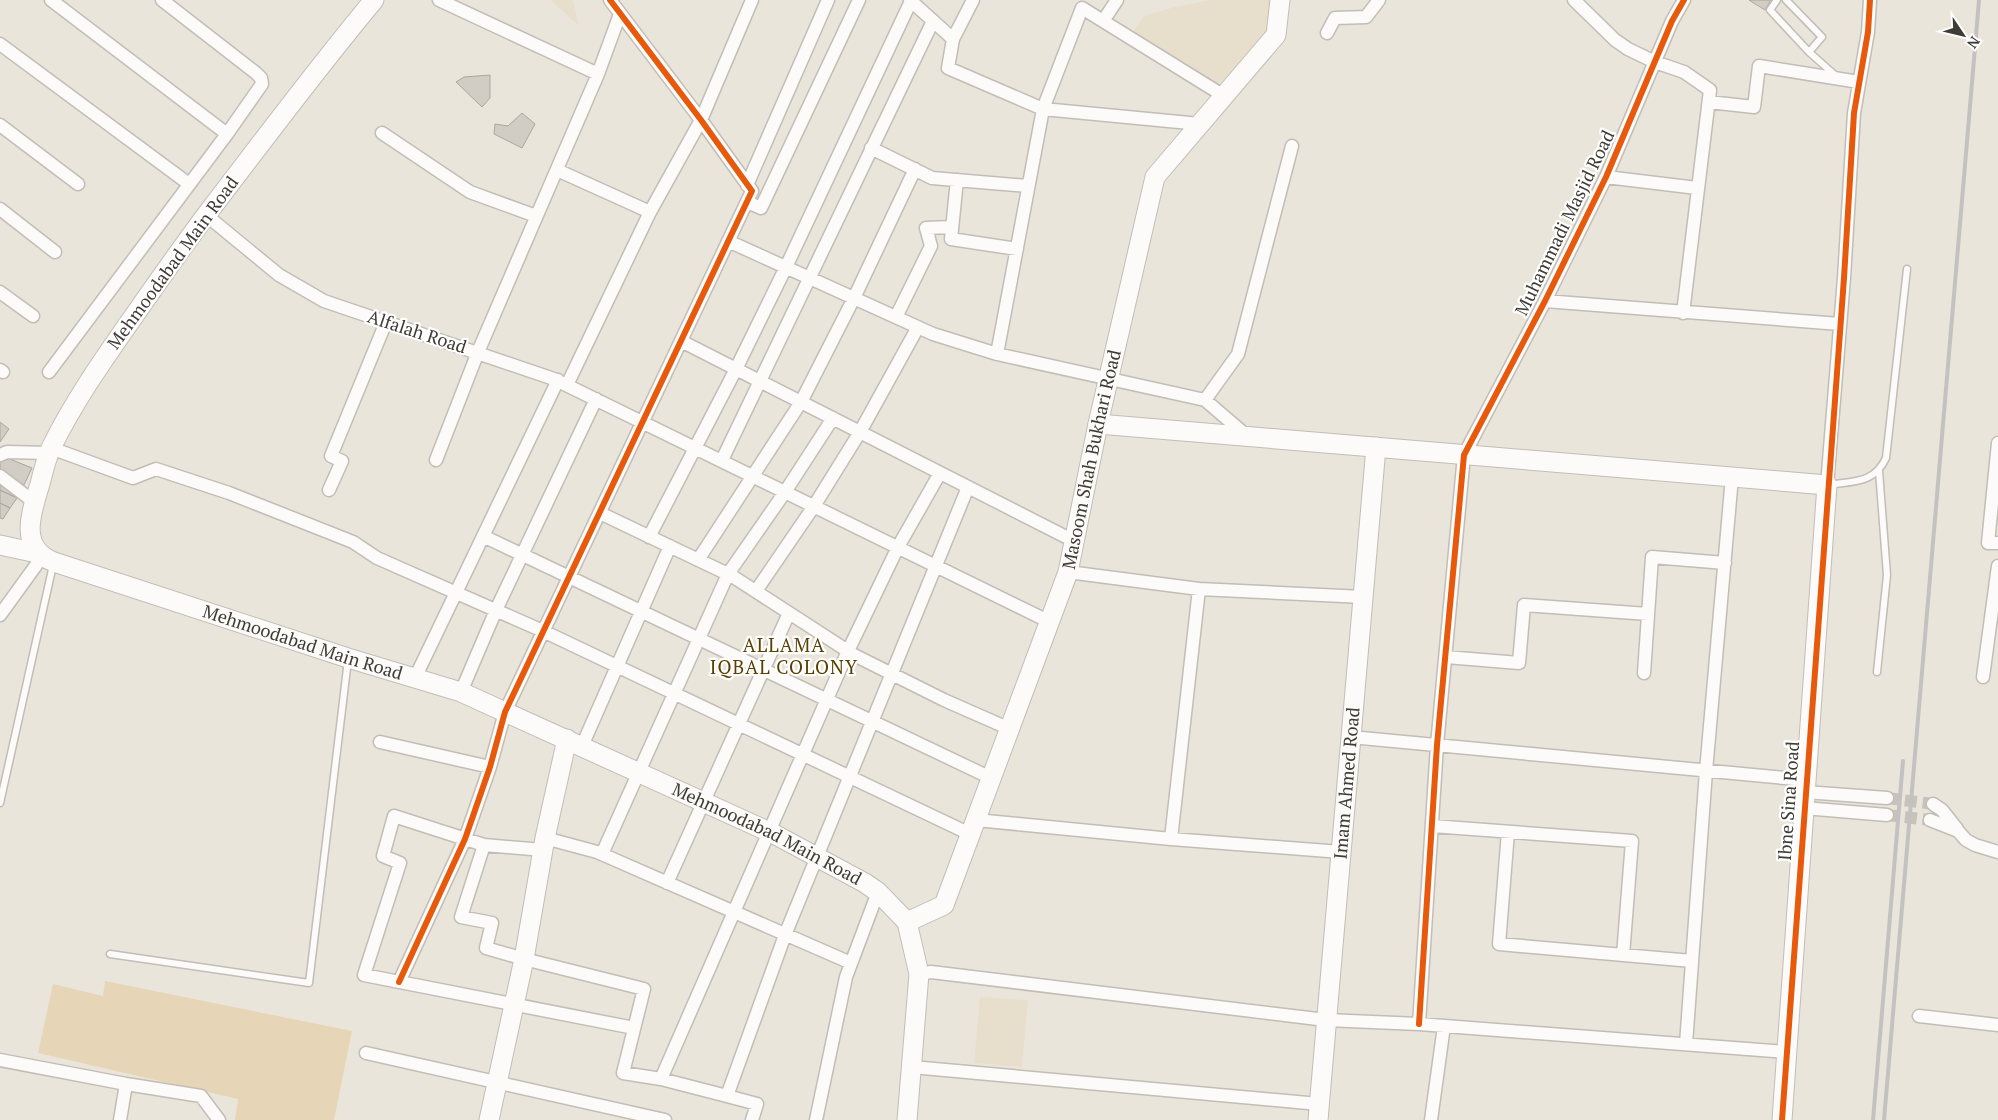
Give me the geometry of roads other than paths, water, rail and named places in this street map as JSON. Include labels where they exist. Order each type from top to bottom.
[{"type":"street","points":[[51,0],[227,134]]},
{"type":"street","points":[[49,372],[260,90],[262,84],[261,78],[162,0]]},
{"type":"street","name":"Mehmoodabad Main Road","points":[[44,557],[30,531],[30,518],[50,450],[86,384],[206,215],[332,50],[374,0]]},
{"type":"street","points":[[439,0],[598,74]]},
{"type":"street","points":[[399,982],[465,839],[490,767],[505,712],[752,192],[701,120],[610,0]]},
{"type":"street","points":[[415,678],[483,536],[650,212],[701,120],[752,0]]},
{"type":"street","points":[[747,185],[828,0]]},
{"type":"street","points":[[747,202],[761,208],[859,0]]},
{"type":"street","points":[[649,537],[736,369],[786,267],[911,0],[953,39]]},
{"type":"street","points":[[973,0],[953,39],[948,68],[1042,108],[1200,124]]},
{"type":"street","points":[[1103,21],[1117,0]]},
{"type":"street","name":"Masoom Shah Bukhari Road","points":[[907,922],[944,905],[1068,572],[1098,424],[1155,177],[1276,35],[1280,0]]},
{"type":"street","points":[[1326,33],[1335,18],[1366,17],[1379,0]]},
{"type":"street","points":[[1574,0],[1615,40],[1628,49],[1655,62],[1684,72],[1710,90],[1683,313]]},
{"type":"street","name":"Muhammadi Masjid Road","points":[[1464,455],[1545,301],[1606,177],[1672,21],[1684,0]]},
{"type":"street","points":[[1098,424],[1827,485],[1854,113],[1868,32],[1870,0]]},
{"type":"street","points":[[997,354],[1042,108],[1082,8],[1224,96]]},
{"type":"street","points":[[436,460],[478,352],[598,74],[620,14]]},
{"type":"street","points":[[722,460],[933,21]]},
{"type":"street","points":[[0,44],[189,184]]},
{"type":"street","points":[[1709,102],[1754,106],[1759,66],[1859,82]]},
{"type":"street","points":[[0,126],[78,184]]},
{"type":"street","points":[[382,133],[470,192],[536,216]]},
{"type":"street","points":[[1205,400],[1238,354],[1292,146]]},
{"type":"street","points":[[872,148],[932,178],[1028,186]]},
{"type":"street","points":[[698,560],[801,402],[854,298],[915,169]]},
{"type":"street","points":[[556,170],[650,212]]},
{"type":"street","points":[[1606,177],[1697,188]]},
{"type":"street","points":[[958,180],[951,239],[1017,249]]},
{"type":"street","points":[[0,209],[55,252]]},
{"type":"street","name":"Alfalah Road","points":[[206,215],[279,275],[324,301],[562,382],[1050,622]]},
{"type":"street","points":[[896,317],[931,246],[926,228],[952,226]]},
{"type":"street","points":[[728,241],[934,334],[997,354],[1205,400],[1247,436]]},
{"type":"street","points":[[0,292],[33,316]]},
{"type":"street","points":[[1545,301],[1840,324]]},
{"type":"street","points":[[329,490],[342,461],[331,456],[386,322]]},
{"type":"street","points":[[756,591],[814,506],[860,432],[918,327]]},
{"type":"street","points":[[681,341],[1074,541]]},
{"type":"street","points":[[461,692],[496,610],[596,399]]},
{"type":"street","points":[[602,854],[728,574],[833,418]]},
{"type":"street","points":[[1998,443],[1988,543],[1998,543]]},
{"type":"street","name":"Imam Ahmed Road","points":[[1318,1112],[1376,447]]},
{"type":"street","points":[[0,455],[7,452],[50,450],[133,478],[156,469],[229,494],[353,542],[377,558],[544,631],[848,776],[973,827],[1341,852]]},
{"type":"street","points":[[1419,1024],[1437,745],[1464,455]]},
{"type":"street","points":[[661,1079],[848,651],[898,547],[940,473]]},
{"type":"street","points":[[0,476],[34,502]]},
{"type":"street","points":[[1686,1044],[1706,771],[1732,477]]},
{"type":"street","name":"Ibne Sina Road","points":[[1782,1120],[1827,485]]},
{"type":"street","points":[[727,1096],[785,935],[848,776],[968,487]]},
{"type":"street","points":[[600,513],[728,574],[848,651],[944,700],[1010,728]]},
{"type":"street","points":[[483,536],[642,610],[991,778]]},
{"type":"street","name":"Mehmoodabad Main Road","points":[[0,545],[44,557],[348,658],[461,692],[768,832],[865,883],[878,892],[907,922]]},
{"type":"street","points":[[489,1120],[524,959],[544,844],[574,743],[617,666],[670,546]]},
{"type":"street","points":[[0,615],[44,557]]},
{"type":"street","points":[[1644,673],[1652,557],[1724,563]]},
{"type":"street","points":[[1983,677],[1998,566]]},
{"type":"street","points":[[1068,572],[1199,589],[1363,597]]},
{"type":"street","points":[[1171,840],[1199,589]]},
{"type":"street","points":[[1446,657],[1519,663],[1524,605],[1648,614]]},
{"type":"street","points":[[667,883],[789,612]]},
{"type":"street","points":[[1351,736],[1706,771],[1805,793],[1886,815]]},
{"type":"street","points":[[380,742],[490,767]]},
{"type":"street","points":[[1805,793],[1887,798]]},
{"type":"street","points":[[1933,804],[1942,810],[1966,840],[1998,852]]},
{"type":"street","points":[[634,1028],[364,975],[400,863],[383,856],[394,816],[484,845],[544,844],[602,854],[851,963]]},
{"type":"street","points":[[1930,820],[1958,831]]},
{"type":"street","points":[[1432,826],[1632,841],[1623,955]]},
{"type":"street","points":[[1508,832],[1499,944],[1692,961]]},
{"type":"street","points":[[484,845],[461,917],[492,923],[486,948],[644,989],[622,1073],[661,1079],[757,1104],[752,1120]]},
{"type":"street","points":[[816,1120],[846,977],[878,892]]},
{"type":"street","points":[[907,922],[919,974],[907,1120]]},
{"type":"street","points":[[919,974],[931,972],[1326,1020],[1419,1024],[1786,1052]]},
{"type":"street","points":[[1919,1016],[1998,1025]]},
{"type":"street","points":[[1432,1120],[1444,1026]]},
{"type":"street","points":[[366,1052],[665,1120]]},
{"type":"street","points":[[0,1060],[201,1096],[219,1120]]},
{"type":"street","points":[[912,1066],[1318,1112]]},
{"type":"street","points":[[120,1120],[126,1084]]},
{"type":"lane","points":[[1777,0],[1770,10],[1809,52],[1839,78]]},
{"type":"lane","points":[[1786,0],[1822,38],[1809,52]]},
{"type":"lane","points":[[1827,485],[1870,478],[1879,471],[1886,458],[1907,269]]},
{"type":"lane","points":[[1878,672],[1887,575],[1879,471]]},
{"type":"lane","points":[[0,803],[44,557]]},
{"type":"lane","points":[[110,954],[309,983],[348,658]]},
{"type":"tunnel","points":[[1887,798],[1933,804]]},
{"type":"tunnel","points":[[1887,815],[1930,820]]},
{"type":"railway","points":[[1884,1120],[1979,0]]},
{"type":"railway","points":[[1873,1120],[1903,761]]},
{"type":"district","name":"ALLAMA IQBAL COLONY","points":[[784,656]]}]
